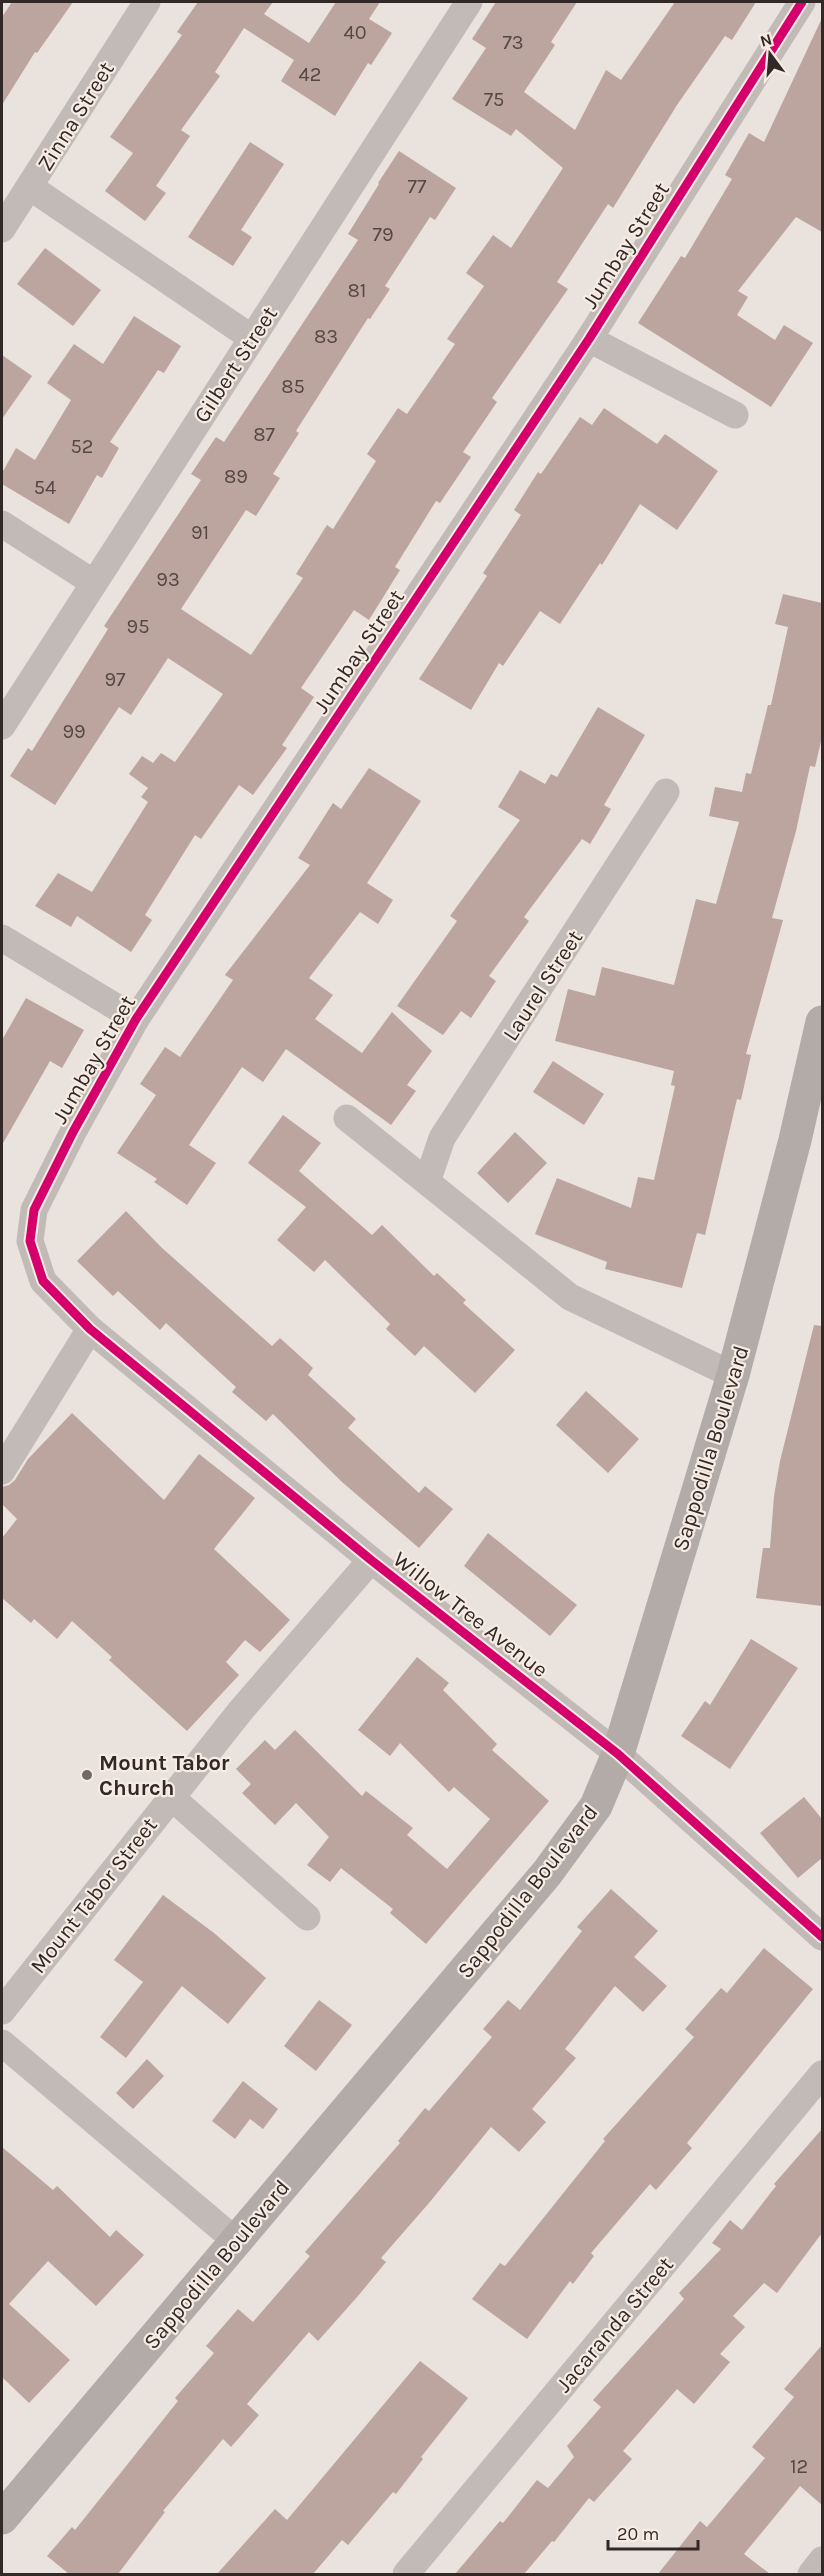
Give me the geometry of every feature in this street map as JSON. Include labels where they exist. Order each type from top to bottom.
[{"type":"street","name":"Zinna Street","points":[[2,229],[147,2]]},
{"type":"street","name":"Gilbert Street","points":[[2,726],[470,2]]},
{"type":"street","name":"Jumbay Street","points":[[90,1329],[43,1281],[30,1241],[34,1210],[73,1132],[136,1019],[589,339],[802,2]]},
{"type":"street","points":[[30,187],[252,338]]},
{"type":"street","points":[[589,339],[735,415]]},
{"type":"street","points":[[2,524],[94,583]]},
{"type":"street","name":"Laurel Street","points":[[427,1182],[442,1138],[666,792]]},
{"type":"street","points":[[2,938],[136,1019]]},
{"type":"street","name":"Sappodilla Boulevard","points":[[2,2518],[547,1873],[596,1806],[618,1754],[734,1375],[795,1140],[822,1022]]},
{"type":"street","points":[[347,1118],[570,1297],[734,1375]]},
{"type":"street","points":[[2,1471],[90,1329]]},
{"type":"street","name":"Willow Tree Avenue","points":[[90,1329],[371,1560],[618,1754],[822,1937]]},
{"type":"street","name":"Mount Tabor Street","points":[[2,2011],[242,1709],[371,1560]]},
{"type":"street","points":[[171,1797],[307,1917]]},
{"type":"street","points":[[2,2043],[236,2241]]},
{"type":"street","name":"Jacaranda Street","points":[[406,2574],[822,2074]]},
{"type":"street","points":[[811,2574],[822,2560]]},
{"type":"building","points":[[12,2],[73,2],[37,53],[35,52],[2,105],[2,17]]},
{"type":"building","points":[[198,2],[273,2],[264,14],[309,43],[336,2],[380,2],[369,19],[392,33],[371,65],[368,63],[335,116],[281,81],[294,60],[244,28],[215,72],[220,76],[181,130],[190,136],[156,186],[166,193],[145,221],[105,191],[133,153],[110,137],[182,35],[177,32]]},
{"type":"building","points":[[496,2],[577,2],[551,42],[555,45],[524,92],[575,130],[606,70],[621,80],[675,2],[756,2],[732,40],[725,36],[677,105],[613,208],[608,204],[557,282],[568,289],[492,398],[497,402],[463,452],[471,457],[440,503],[436,501],[395,567],[400,570],[369,620],[354,610],[301,688],[314,697],[282,745],[287,748],[253,795],[239,785],[201,839],[195,835],[145,915],[152,920],[131,952],[77,916],[71,927],[35,906],[58,873],[92,892],[148,802],[141,797],[148,788],[129,774],[142,756],[153,763],[161,753],[175,762],[223,694],[168,658],[131,715],[119,707],[55,805],[10,776],[28,748],[32,751],[108,629],[104,626],[201,480],[191,474],[216,437],[224,442],[358,240],[348,234],[378,183],[399,151],[456,188],[435,220],[430,217],[385,286],[390,289],[370,319],[368,318],[296,431],[299,433],[273,474],[280,478],[256,516],[246,510],[181,609],[251,655],[303,578],[296,574],[327,525],[333,529],[376,461],[367,454],[398,408],[407,414],[455,344],[447,339],[484,286],[466,273],[493,235],[511,248],[563,168],[516,129],[511,136],[452,99],[486,48],[472,39]]},
{"type":"building","points":[[822,18],[822,232],[796,217],[738,291],[748,297],[737,315],[775,340],[784,325],[813,343],[771,407],[638,323],[681,256],[685,258],[732,179],[725,175],[749,133],[764,142]]},
{"type":"building","points":[[250,142],[284,164],[241,230],[252,237],[233,266],[188,237]]},
{"type":"building","points":[[45,248],[101,290],[73,326],[17,284]]},
{"type":"building","points":[[134,316],[181,346],[164,373],[158,370],[110,442],[119,448],[102,478],[97,475],[69,524],[2,484],[2,473],[16,448],[35,460],[71,400],[47,383],[74,344],[103,364]]},
{"type":"building","points":[[2,355],[32,376],[2,419]]},
{"type":"building","points":[[604,408],[657,444],[665,434],[718,471],[677,530],[640,504],[602,565],[600,563],[560,624],[540,611],[503,666],[499,663],[471,710],[419,679],[487,576],[483,573],[521,515],[514,510],[538,472],[541,474],[580,417],[592,425]]},
{"type":"building","points":[[783,594],[822,603],[822,737],[815,767],[810,766],[796,831],[772,918],[783,920],[746,1054],[751,1055],[741,1100],[737,1099],[705,1235],[697,1233],[682,1288],[605,1269],[607,1262],[535,1234],[557,1178],[631,1208],[638,1177],[654,1180],[675,1086],[671,1085],[674,1071],[555,1041],[568,989],[595,996],[602,967],[674,985],[696,899],[716,904],[739,822],[709,816],[715,787],[742,792],[746,773],[751,774],[768,705],[771,705],[788,627],[775,624]]},
{"type":"building","points":[[598,707],[645,735],[604,805],[611,809],[590,844],[582,839],[524,917],[529,921],[489,976],[496,981],[471,1018],[461,1011],[443,1035],[397,1006],[457,921],[450,916],[520,820],[498,807],[520,770],[545,784],[551,774],[557,777]]},
{"type":"building","points":[[369,768],[421,801],[367,883],[393,900],[378,924],[360,912],[309,978],[333,995],[315,1019],[362,1053],[392,1012],[432,1051],[407,1085],[416,1091],[391,1125],[286,1049],[263,1082],[242,1067],[189,1145],[216,1163],[187,1205],[154,1182],[157,1179],[117,1153],[156,1095],[140,1084],[165,1047],[180,1057],[233,980],[225,975],[310,865],[298,858],[333,803],[341,809]]},
{"type":"building","points":[[26,998],[84,1030],[62,1068],[50,1061],[2,1145],[2,1040]]},
{"type":"building","points":[[553,1061],[604,1094],[584,1125],[533,1092]]},
{"type":"building","points":[[283,1115],[321,1143],[299,1171],[372,1235],[382,1225],[434,1276],[437,1273],[466,1300],[463,1303],[515,1350],[475,1393],[424,1346],[415,1356],[386,1329],[390,1324],[325,1260],[314,1272],[277,1240],[306,1207],[248,1163]]},
{"type":"building","points":[[515,1132],[547,1163],[508,1203],[477,1173]]},
{"type":"building","points":[[126,1211],[161,1247],[272,1346],[280,1338],[313,1368],[308,1375],[356,1419],[348,1428],[419,1493],[425,1486],[453,1509],[419,1548],[342,1482],[273,1414],[266,1421],[232,1392],[236,1387],[166,1323],[160,1330],[118,1291],[113,1296],[77,1261]]},
{"type":"building","points":[[814,1325],[822,1326],[822,1606],[756,1598],[763,1548],[770,1548],[774,1496],[780,1461]]},
{"type":"building","points":[[586,1391],[639,1439],[608,1473],[556,1425]]},
{"type":"building","points":[[72,1413],[164,1500],[199,1454],[255,1498],[214,1549],[290,1620],[260,1652],[245,1640],[226,1662],[239,1675],[187,1731],[109,1660],[112,1657],[72,1621],[57,1639],[34,1619],[31,1623],[2,1598],[2,1538],[17,1519],[2,1504],[2,1487],[15,1480],[28,1459]]},
{"type":"building","points":[[488,1533],[577,1605],[550,1636],[464,1566]]},
{"type":"building","points":[[751,1639],[798,1668],[730,1769],[681,1736],[705,1701],[710,1705]]},
{"type":"building","points":[[417,1657],[449,1683],[443,1690],[497,1744],[492,1750],[549,1801],[426,1944],[390,1913],[393,1909],[341,1868],[330,1882],[307,1865],[329,1837],[296,1803],[275,1825],[242,1793],[251,1784],[236,1769],[265,1740],[275,1750],[295,1730],[362,1796],[366,1791],[413,1828],[407,1835],[447,1869],[490,1819],[454,1787],[449,1792],[400,1743],[390,1756],[358,1730]]},
{"type":"building","points":[[804,1797],[822,1819],[822,1858],[798,1878],[760,1833]]},
{"type":"building","points":[[611,1889],[658,1931],[634,1957],[667,1986],[643,2012],[615,1986],[565,2049],[576,2058],[532,2109],[546,2122],[519,2152],[491,2127],[381,2258],[386,2262],[358,2296],[318,2341],[309,2332],[247,2404],[259,2415],[231,2447],[223,2439],[163,2511],[165,2512],[118,2574],[69,2574],[47,2556],[72,2527],[75,2530],[178,2401],[175,2398],[214,2353],[206,2346],[238,2309],[253,2322],[310,2256],[305,2252],[400,2143],[398,2141],[425,2108],[429,2111],[492,2037],[483,2029],[508,2000],[520,2010],[582,1931],[577,1927]]},
{"type":"building","points":[[163,1895],[214,1933],[266,1978],[228,2024],[182,1986],[126,2058],[100,2037],[143,1982],[114,1960]]},
{"type":"building","points":[[764,1948],[813,1989],[687,2143],[692,2148],[656,2190],[650,2184],[591,2253],[594,2256],[573,2284],[570,2281],[527,2339],[472,2299],[500,2263],[505,2266],[605,2141],[603,2139],[694,2037],[685,2029],[721,1988],[727,1993]]},
{"type":"building","points":[[319,2000],[352,2025],[316,2071],[284,2046]]},
{"type":"building","points":[[147,2059],[164,2076],[133,2109],[116,2093]]},
{"type":"building","points":[[243,2081],[278,2109],[263,2129],[250,2119],[235,2139],[212,2121]]},
{"type":"building","points":[[822,2129],[822,2233],[777,2293],[764,2283],[733,2316],[745,2327],[720,2354],[730,2362],[694,2404],[677,2389],[623,2451],[632,2459],[594,2502],[589,2498],[554,2542],[552,2541],[524,2574],[455,2574],[500,2521],[503,2523],[537,2480],[548,2488],[574,2457],[567,2446],[601,2407],[593,2400],[684,2299],[679,2293],[721,2249],[712,2243],[730,2220],[742,2230],[776,2186],[774,2184]]},
{"type":"building","points":[[2,2147],[53,2190],[57,2186],[110,2237],[116,2230],[144,2255],[96,2306],[48,2261],[9,2304],[70,2360],[29,2403],[2,2377]]},
{"type":"building","points":[[822,2345],[822,2505],[800,2486],[744,2554],[770,2574],[658,2574],[700,2521],[707,2527],[765,2458],[752,2447],[794,2397],[784,2389]]},
{"type":"building","points":[[420,2361],[468,2398],[421,2457],[423,2459],[396,2494],[393,2492],[348,2545],[342,2540],[313,2574],[217,2574],[275,2509],[287,2520]]},
{"type":"cycle path","points":[[802,2],[589,339],[136,1019],[73,1132],[34,1210],[30,1241],[43,1281],[90,1329],[371,1560],[618,1754],[822,1937]]},
{"type":"place","name":"Mount Tabor Church","points":[[87,1775]]}]
